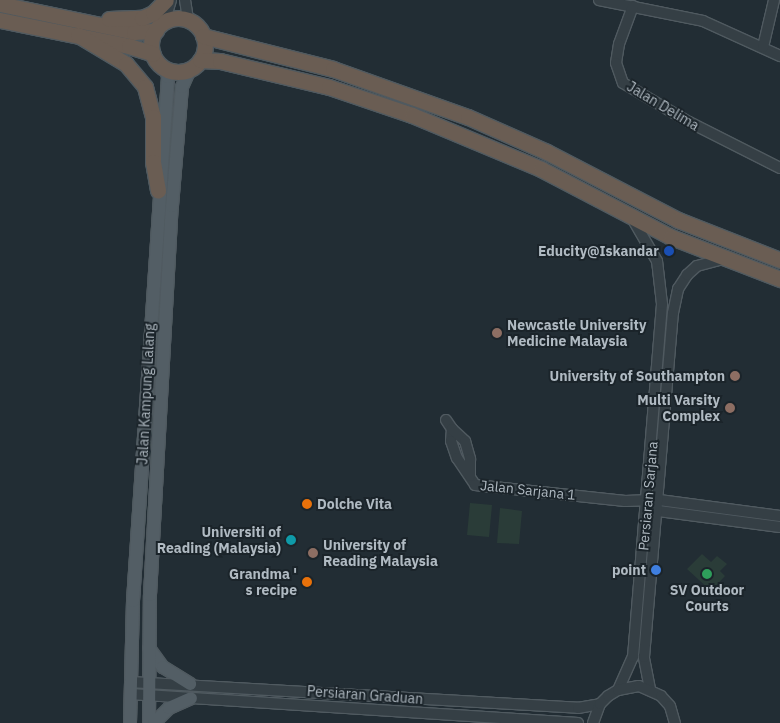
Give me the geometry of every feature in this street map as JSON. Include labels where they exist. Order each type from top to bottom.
[{"type":"highway","points":[[68,17],[142,18],[153,13],[166,0]]},
{"type":"highway","points":[[0,4],[134,32],[160,27],[176,19],[188,20],[203,36],[333,69],[468,117],[547,152],[678,220],[780,260]]},
{"type":"highway","points":[[0,20],[78,35],[153,54]]},
{"type":"highway","points":[[160,27],[151,44],[153,54],[166,69],[180,72],[195,64],[220,61],[329,88],[412,115],[541,169],[631,216],[724,259],[780,279]]},
{"type":"highway","points":[[78,35],[126,64],[145,87],[153,117],[153,162],[158,191]]},
{"type":"highway","points":[[195,64],[205,47],[203,36]]},
{"type":"main road","name":"Jalan Kampung Lalang","points":[[149,723],[149,648],[172,206],[182,87],[195,64]]},
{"type":"main road","name":"Jalan Kampung Lalang","points":[[130,723],[130,688],[158,191],[166,102],[166,69]]},
{"type":"main road","points":[[149,648],[163,667],[190,684]]},
{"type":"main road","points":[[154,723],[169,708],[191,698]]},
{"type":"street","points":[[160,27],[171,0]]},
{"type":"street","points":[[185,0],[188,20]]},
{"type":"street","points":[[599,0],[703,21],[780,56]]},
{"type":"street","points":[[763,47],[774,0]]},
{"type":"street","name":"Jalan Delima","points":[[633,6],[618,44],[616,64],[623,83],[688,122],[780,168]]},
{"type":"street","name":"Persiaran Sarjana","points":[[618,690],[633,657],[648,499],[662,288],[654,254],[631,216]]},
{"type":"street","name":"Persiaran Sarjana","points":[[650,689],[644,657],[676,297],[681,284],[694,268],[724,259]]},
{"type":"street","name":"Jalan Sarjana 1","points":[[446,420],[452,429],[451,441],[457,458],[475,485],[625,501]]},
{"type":"street","points":[[625,501],[659,500],[780,516]]},
{"type":"street","points":[[625,501],[647,510],[780,527]]},
{"type":"street","name":"Persiaran Graduan","points":[[130,688],[190,684],[532,706],[578,708],[600,704]]},
{"type":"street","points":[[209,699],[210,685]]},
{"type":"street","points":[[593,723],[600,704],[618,690],[634,686],[650,689],[670,706],[675,723]]},
{"type":"street","name":"Persiaran Graduan","points":[[150,688],[191,698],[578,723]]},
{"type":"green space","points":[[470,503],[492,505],[489,537],[467,535]]},
{"type":"green space","points":[[500,508],[522,511],[519,544],[497,543]]},
{"type":"green space","name":"SV Outdoor Courts","points":[[702,554],[711,562],[717,556],[727,564],[720,571],[725,576],[711,591],[687,569]]},
{"type":"place","name":"Educity@Iskandar","points":[[669,251]]},
{"type":"place","name":"Newcastle University Medicine Malaysia","points":[[497,333]]},
{"type":"place","name":"University of Southampton","points":[[735,376]]},
{"type":"place","name":"Multi Varsity Complex","points":[[730,408]]},
{"type":"place","name":"Dolche Vita","points":[[307,504]]},
{"type":"place","name":"Universiti of Reading (Malaysia)","points":[[291,540]]},
{"type":"place","name":"University of Reading Malaysia","points":[[313,553]]},
{"type":"place","name":"point","points":[[656,570]]},
{"type":"place","name":"SV Outdoor Courts","points":[[707,574]]},
{"type":"place","name":"Grandma ' s recipe","points":[[307,582]]}]
